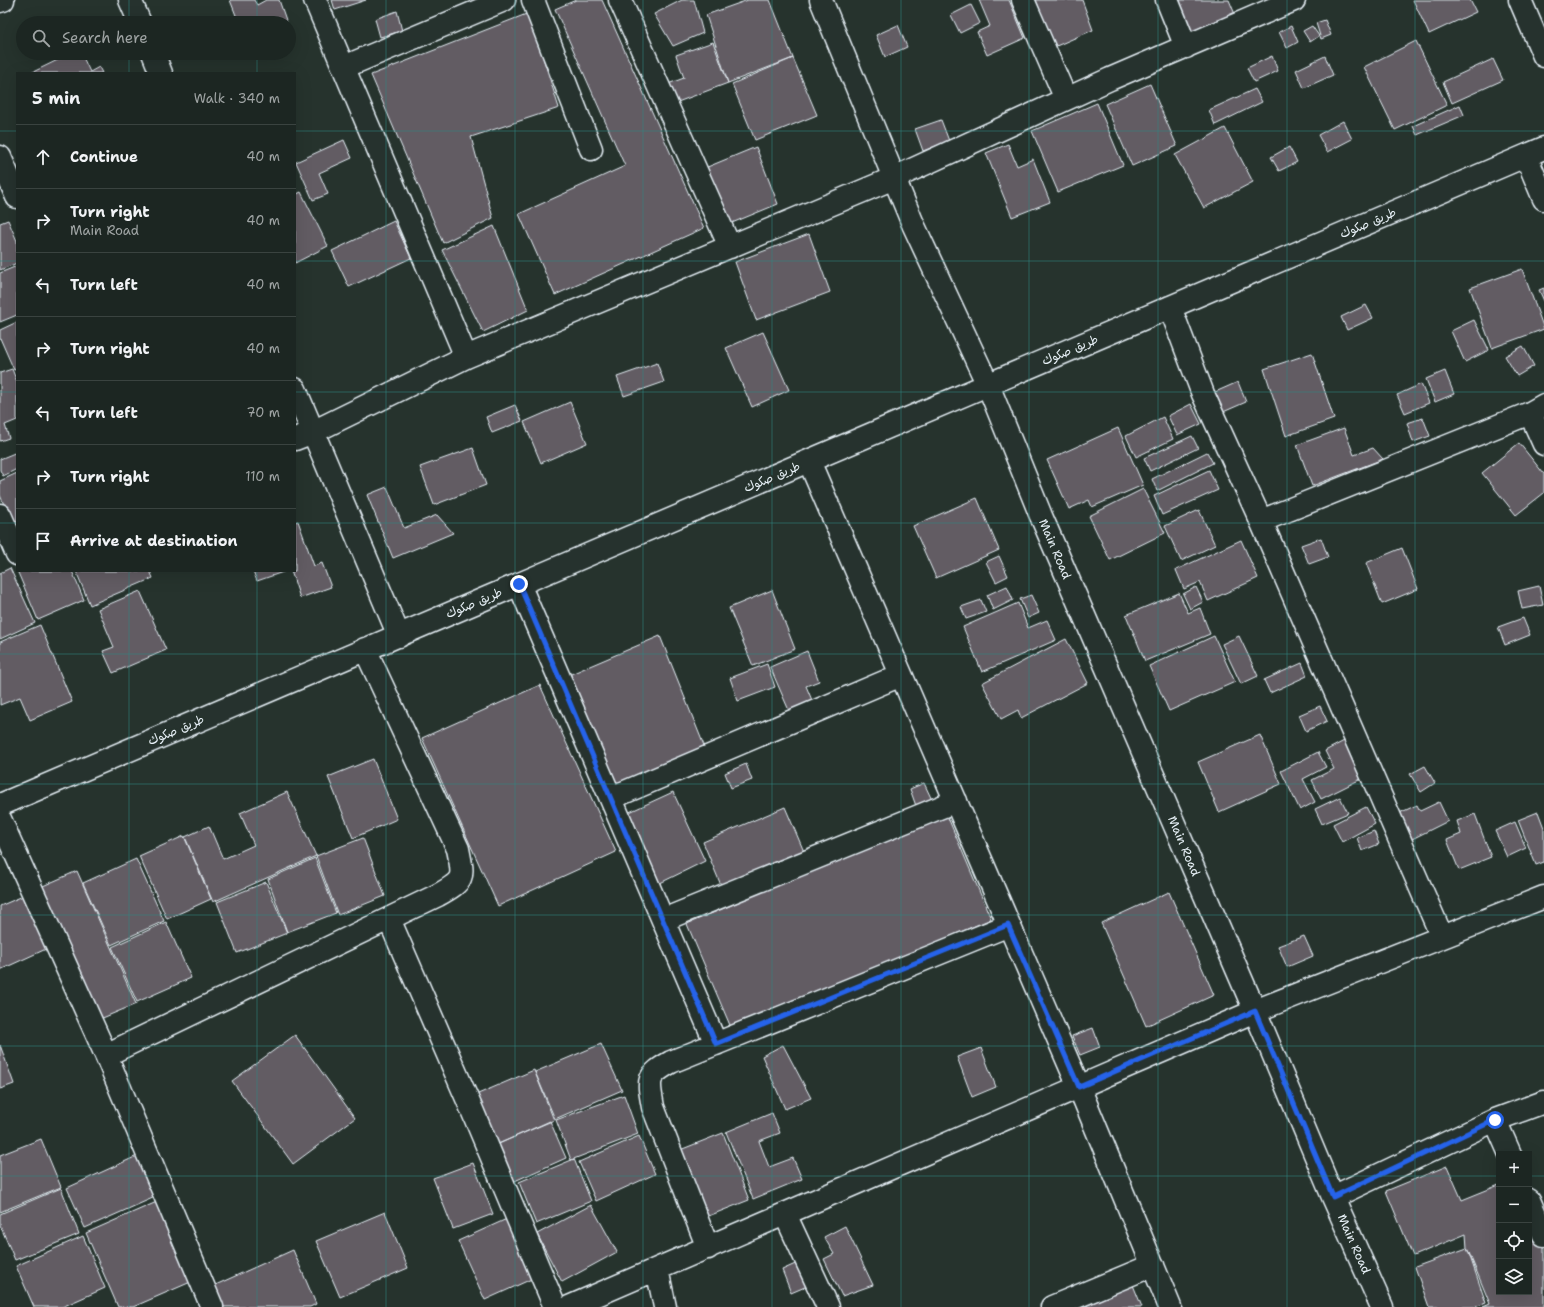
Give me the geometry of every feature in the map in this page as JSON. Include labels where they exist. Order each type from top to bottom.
[{"type":"street","points":[[130,0],[137,16]]},
{"type":"street","points":[[315,0],[466,357]]},
{"type":"street","points":[[344,67],[504,0]]},
{"type":"street","points":[[533,0],[591,149]]},
{"type":"street","points":[[620,0],[730,247]]},
{"type":"street","name":"Main Road","points":[[821,0],[913,224],[988,385],[1044,524],[1255,1011],[1333,1197],[1382,1307]]},
{"type":"street","points":[[1024,0],[1066,100]]},
{"type":"street","points":[[1167,0],[1186,47]]},
{"type":"street","points":[[304,435],[466,357],[894,178],[1066,100],[1294,0]]},
{"type":"street","points":[[1520,0],[1544,56]]},
{"type":"street","points":[[156,60],[161,72]]},
{"type":"street","points":[[1535,152],[1544,199]]},
{"type":"street","name":"طريق صكوك","points":[[0,805],[1535,152]]},
{"type":"street","points":[[0,157],[16,194]]},
{"type":"street","points":[[1170,307],[1203,394],[1261,521],[1442,937]]},
{"type":"street","points":[[296,394],[304,435],[398,636]]},
{"type":"street","points":[[1261,521],[1537,409],[1544,444]]},
{"type":"street","points":[[809,461],[1079,1087],[1170,1307]]},
{"type":"street","points":[[0,515],[16,552]]},
{"type":"street","points":[[0,561],[16,554]]},
{"type":"street","points":[[519,584],[716,1044]]},
{"type":"street","points":[[106,1055],[389,919],[453,887],[461,880],[463,870],[458,849],[365,650]]},
{"type":"street","points":[[611,798],[901,675]]},
{"type":"street","points":[[663,920],[956,801]]},
{"type":"street","points":[[0,819],[106,1055],[212,1307]]},
{"type":"street","points":[[569,1307],[1255,1011],[1544,897]]},
{"type":"street","points":[[389,919],[555,1307]]},
{"type":"street","points":[[708,1248],[653,1107],[650,1078],[657,1069],[1008,925]]},
{"type":"street","points":[[1333,1197],[1495,1120],[1544,1102]]},
{"type":"street","points":[[1495,1120],[1509,1151]]},
{"type":"street","points":[[1532,1207],[1544,1236]]},
{"type":"street","points":[[785,1214],[828,1307]]},
{"type":"street","points":[[1052,1307],[1153,1265]]},
{"type":"street","points":[[657,1269],[665,1307]]},
{"type":"building","points":[[230,0],[254,0],[257,5],[266,0],[279,0],[285,16],[236,16]]},
{"type":"building","points":[[332,0],[366,0],[335,10]]},
{"type":"building","points":[[576,0],[602,0],[704,228],[555,295],[519,214],[625,166],[555,9]]},
{"type":"building","points":[[682,0],[694,0],[703,33],[673,46],[654,14]]},
{"type":"building","points":[[748,0],[770,0],[793,58],[728,83],[706,15]]},
{"type":"building","points":[[979,0],[1009,0],[1025,38],[987,55],[977,32],[990,26]]},
{"type":"building","points":[[1036,0],[1082,0],[1093,30],[1054,47]]},
{"type":"building","points":[[1173,0],[1229,0],[1237,19],[1188,38]]},
{"type":"building","points":[[1413,0],[1470,0],[1476,12],[1429,34]]},
{"type":"building","points":[[971,5],[980,23],[960,33],[951,15]]},
{"type":"building","points":[[397,11],[402,31],[380,37],[375,19]]},
{"type":"building","points":[[529,13],[559,108],[471,137],[493,218],[443,243],[371,75]]},
{"type":"building","points":[[1325,20],[1331,35],[1321,39],[1316,23]]},
{"type":"building","points":[[898,25],[907,47],[885,57],[876,35]]},
{"type":"building","points":[[1291,26],[1298,42],[1287,48],[1279,32]]},
{"type":"building","points":[[1312,26],[1319,36],[1310,42],[1303,31]]},
{"type":"building","points":[[1416,41],[1447,105],[1395,130],[1364,67]]},
{"type":"building","points":[[713,42],[728,83],[675,103],[668,84],[684,78],[676,55]]},
{"type":"building","points":[[1272,56],[1278,71],[1254,82],[1247,68]]},
{"type":"building","points":[[1325,56],[1333,75],[1304,88],[1296,70]]},
{"type":"building","points":[[793,58],[817,115],[755,140],[732,84]]},
{"type":"building","points":[[1493,59],[1503,80],[1452,103],[1443,82]]},
{"type":"building","points":[[58,60],[84,60],[90,72],[33,72]]},
{"type":"building","points":[[99,67],[102,72],[90,72]]},
{"type":"building","points":[[1150,84],[1177,146],[1132,166],[1105,104]]},
{"type":"building","points":[[1255,89],[1262,102],[1215,125],[1209,110]]},
{"type":"building","points":[[1097,103],[1123,165],[1058,192],[1032,131]]},
{"type":"building","points":[[1460,105],[1464,115],[1417,135],[1413,126]]},
{"type":"building","points":[[941,120],[949,141],[923,151],[915,129]]},
{"type":"building","points":[[1343,121],[1352,139],[1327,152],[1318,135]]},
{"type":"building","points":[[1225,128],[1253,182],[1204,208],[1175,155]]},
{"type":"building","points":[[344,140],[352,158],[319,173],[328,194],[313,200],[296,162]]},
{"type":"building","points":[[1008,144],[1017,166],[1033,159],[1050,202],[1012,217],[986,153]]},
{"type":"building","points":[[756,147],[778,204],[727,225],[705,168]]},
{"type":"building","points":[[1289,147],[1297,162],[1279,171],[1271,157]]},
{"type":"building","points":[[301,192],[328,246],[296,262],[296,194]]},
{"type":"building","points":[[8,220],[16,239],[16,263],[0,270],[0,223]]},
{"type":"building","points":[[394,221],[411,258],[349,287],[332,251]]},
{"type":"building","points":[[494,226],[528,310],[483,332],[442,250]]},
{"type":"building","points":[[809,234],[830,292],[756,320],[735,262]]},
{"type":"building","points":[[16,266],[16,315],[0,322],[0,273]]},
{"type":"building","points":[[1522,269],[1544,329],[1492,348],[1470,288]]},
{"type":"building","points":[[1544,288],[1544,301],[1539,290]]},
{"type":"building","points":[[1366,305],[1373,318],[1347,330],[1341,317]]},
{"type":"building","points":[[1474,320],[1489,350],[1465,362],[1451,331]]},
{"type":"building","points":[[16,322],[16,369],[14,370],[0,338],[0,330]]},
{"type":"building","points":[[763,332],[789,390],[752,407],[726,348]]},
{"type":"building","points":[[1523,346],[1534,366],[1517,376],[1505,356]]},
{"type":"building","points":[[1312,353],[1334,419],[1286,436],[1264,369]]},
{"type":"building","points":[[657,363],[664,382],[624,396],[617,377]]},
{"type":"building","points":[[12,369],[16,379],[16,420],[5,425],[9,438],[0,441],[0,373]]},
{"type":"building","points":[[1445,371],[1454,394],[1435,402],[1426,379]]},
{"type":"building","points":[[1238,382],[1246,402],[1221,413],[1213,393]]},
{"type":"building","points":[[1421,384],[1429,403],[1405,413],[1397,395]]},
{"type":"building","points":[[570,402],[587,443],[541,463],[524,422]]},
{"type":"building","points":[[1191,404],[1201,424],[1177,435],[1168,416]]},
{"type":"building","points":[[515,405],[522,421],[492,433],[486,417]]},
{"type":"building","points":[[1163,417],[1173,439],[1136,457],[1126,436]]},
{"type":"building","points":[[1423,418],[1430,436],[1413,442],[1407,423]]},
{"type":"building","points":[[1118,428],[1143,485],[1092,507],[1089,500],[1069,509],[1047,460]]},
{"type":"building","points":[[1344,428],[1354,455],[1373,448],[1383,459],[1312,486],[1297,445]]},
{"type":"building","points":[[1192,436],[1198,448],[1150,471],[1144,458]]},
{"type":"building","points":[[1519,443],[1544,474],[1544,493],[1516,515],[1482,473]]},
{"type":"building","points":[[473,448],[486,485],[434,505],[420,467]]},
{"type":"building","points":[[16,452],[16,470],[3,476],[0,470],[0,459]]},
{"type":"building","points":[[1207,452],[1213,463],[1157,491],[1152,479]]},
{"type":"building","points":[[1209,470],[1218,490],[1162,515],[1154,496]]},
{"type":"building","points":[[16,473],[16,528],[14,529],[0,495],[0,481]]},
{"type":"building","points":[[387,487],[404,528],[437,515],[453,533],[393,558],[367,495]]},
{"type":"building","points":[[1143,489],[1165,533],[1110,560],[1089,516]]},
{"type":"building","points":[[977,498],[999,550],[936,578],[913,526]]},
{"type":"building","points":[[1199,510],[1215,545],[1181,561],[1165,526]]},
{"type":"building","points":[[298,521],[314,566],[322,563],[331,587],[300,598],[291,572],[296,572],[296,522]]},
{"type":"building","points":[[1321,538],[1328,557],[1309,564],[1301,545]]},
{"type":"building","points":[[1241,540],[1258,578],[1208,601],[1200,582],[1184,589],[1176,570]]},
{"type":"building","points":[[1402,548],[1418,589],[1382,604],[1366,563]]},
{"type":"building","points":[[999,556],[1008,576],[996,582],[986,562]]},
{"type":"building","points":[[10,568],[35,623],[0,639],[0,573]]},
{"type":"building","points":[[17,572],[72,572],[84,600],[38,620]]},
{"type":"building","points":[[76,572],[150,572],[153,578],[90,605]]},
{"type":"building","points":[[253,572],[283,572],[257,581]]},
{"type":"building","points":[[1007,586],[1013,600],[993,610],[987,595]]},
{"type":"building","points":[[1539,586],[1543,605],[1522,609],[1518,591]]},
{"type":"building","points":[[1196,587],[1203,602],[1190,609],[1183,594]]},
{"type":"building","points":[[772,590],[795,649],[753,666],[729,608]]},
{"type":"building","points":[[140,591],[166,650],[113,673],[103,651],[114,647],[98,609]]},
{"type":"building","points":[[1179,593],[1188,613],[1200,608],[1210,634],[1145,661],[1126,615]]},
{"type":"building","points":[[1031,595],[1039,613],[1028,618],[1020,599]]},
{"type":"building","points":[[981,600],[986,612],[966,619],[961,607]]},
{"type":"building","points":[[1018,603],[1028,628],[1047,620],[1056,640],[982,672],[963,627]]},
{"type":"building","points":[[1523,618],[1530,635],[1505,645],[1498,627]]},
{"type":"building","points":[[40,625],[72,702],[30,720],[20,697],[0,705],[0,642]]},
{"type":"building","points":[[660,636],[707,753],[611,793],[564,677]]},
{"type":"building","points":[[1214,636],[1235,682],[1169,711],[1149,666]]},
{"type":"building","points":[[1239,636],[1258,676],[1241,684],[1222,644]]},
{"type":"building","points":[[1066,639],[1088,683],[1021,718],[1018,710],[1001,719],[982,683]]},
{"type":"building","points":[[807,651],[819,681],[806,686],[814,705],[791,715],[770,667]]},
{"type":"building","points":[[1302,663],[1307,676],[1270,693],[1264,680]]},
{"type":"building","points":[[767,664],[775,687],[738,701],[730,678]]},
{"type":"building","points":[[540,685],[616,852],[498,906],[422,738]]},
{"type":"building","points":[[1320,706],[1327,721],[1306,731],[1299,715]]},
{"type":"building","points":[[1260,735],[1281,784],[1219,812],[1198,762]]},
{"type":"building","points":[[1346,740],[1365,777],[1321,799],[1312,780],[1334,769],[1325,751]]},
{"type":"building","points":[[1318,752],[1326,767],[1303,779],[1315,802],[1300,810],[1281,771]]},
{"type":"building","points":[[373,759],[397,819],[353,838],[328,777]]},
{"type":"building","points":[[746,764],[752,780],[731,788],[725,773]]},
{"type":"building","points":[[1425,766],[1435,783],[1421,792],[1410,774]]},
{"type":"building","points":[[924,783],[932,800],[916,806],[910,789]]},
{"type":"building","points":[[287,792],[316,856],[213,902],[185,837],[209,826],[223,859],[254,845],[240,813]]},
{"type":"building","points":[[673,792],[705,861],[656,885],[623,815]]},
{"type":"building","points":[[1340,797],[1348,813],[1322,824],[1315,809]]},
{"type":"building","points":[[1439,802],[1448,821],[1408,841],[1395,815],[1417,805],[1420,811]]},
{"type":"building","points":[[785,807],[805,854],[723,890],[703,842]]},
{"type":"building","points":[[1366,807],[1375,824],[1342,842],[1333,824]]},
{"type":"building","points":[[1538,812],[1544,828],[1544,862],[1536,865],[1518,820]]},
{"type":"building","points":[[946,813],[991,919],[732,1030],[687,924]]},
{"type":"building","points":[[1475,814],[1491,857],[1459,870],[1447,840],[1461,834],[1457,821]]},
{"type":"building","points":[[1515,822],[1526,848],[1507,857],[1495,831]]},
{"type":"building","points":[[1374,831],[1379,844],[1362,851],[1357,838]]},
{"type":"building","points":[[184,836],[211,899],[167,919],[139,856]]},
{"type":"building","points":[[363,838],[385,896],[338,915],[316,856]]},
{"type":"building","points":[[315,858],[336,913],[287,932],[268,879]]},
{"type":"building","points":[[136,859],[164,921],[111,945],[83,883]]},
{"type":"building","points":[[77,871],[136,1004],[93,1022],[36,889]]},
{"type":"building","points":[[266,882],[287,933],[237,953],[217,902]]},
{"type":"building","points":[[1169,892],[1214,995],[1146,1026],[1101,923]]},
{"type":"building","points":[[23,896],[46,949],[0,970],[0,906]]},
{"type":"building","points":[[166,922],[191,978],[137,1002],[112,947]]},
{"type":"building","points":[[1304,936],[1313,956],[1287,967],[1278,946]]},
{"type":"building","points":[[1093,1028],[1100,1047],[1080,1055],[1072,1036]]},
{"type":"building","points":[[295,1035],[355,1118],[293,1164],[232,1081]]},
{"type":"building","points":[[601,1044],[622,1090],[555,1119],[535,1072]]},
{"type":"building","points":[[0,1045],[14,1084],[0,1089]]},
{"type":"building","points":[[783,1045],[811,1098],[785,1109],[762,1056]]},
{"type":"building","points":[[981,1048],[996,1087],[972,1097],[957,1057]]},
{"type":"building","points":[[534,1070],[554,1120],[491,1147],[471,1097]]},
{"type":"building","points":[[624,1095],[638,1134],[571,1160],[556,1120]]},
{"type":"building","points":[[772,1113],[780,1133],[759,1141],[769,1167],[793,1158],[802,1179],[753,1199],[726,1132]]},
{"type":"building","points":[[550,1121],[566,1158],[508,1184],[492,1147]]},
{"type":"building","points":[[723,1133],[749,1200],[706,1217],[680,1150]]},
{"type":"building","points":[[639,1136],[655,1174],[596,1201],[579,1162]]},
{"type":"building","points":[[41,1139],[61,1187],[0,1212],[0,1155]]},
{"type":"building","points":[[137,1156],[155,1197],[85,1228],[67,1188]]},
{"type":"building","points":[[574,1159],[591,1201],[536,1224],[519,1182]]},
{"type":"building","points":[[473,1163],[493,1214],[453,1229],[433,1178]]},
{"type":"building","points":[[1447,1166],[1462,1200],[1496,1186],[1496,1295],[1532,1295],[1532,1216],[1544,1245],[1544,1307],[1483,1307],[1490,1304],[1467,1248],[1466,1234],[1413,1256],[1386,1191]]},
{"type":"building","points":[[61,1188],[79,1234],[15,1260],[0,1225],[0,1214]]},
{"type":"building","points":[[159,1201],[193,1281],[133,1307],[118,1307],[86,1233]]},
{"type":"building","points":[[591,1205],[617,1252],[562,1282],[537,1234]]},
{"type":"building","points":[[385,1212],[408,1268],[340,1297],[316,1241]]},
{"type":"building","points":[[509,1218],[536,1277],[485,1300],[458,1241]]},
{"type":"building","points":[[845,1226],[873,1285],[842,1296],[824,1259],[834,1254],[824,1237]]},
{"type":"building","points":[[83,1236],[105,1288],[62,1307],[34,1307],[16,1266]]},
{"type":"building","points":[[1467,1248],[1486,1303],[1475,1307],[1429,1307],[1415,1267]]},
{"type":"building","points":[[293,1250],[316,1304],[310,1307],[219,1307],[211,1287]]},
{"type":"building","points":[[802,1261],[812,1284],[791,1293],[782,1270]]},
{"type":"building","points":[[1133,1285],[1142,1307],[1083,1307]]},
{"type":"route","points":[[519,584],[716,1044],[1008,925],[1079,1087],[1255,1011],[1333,1197],[1495,1120]]}]
